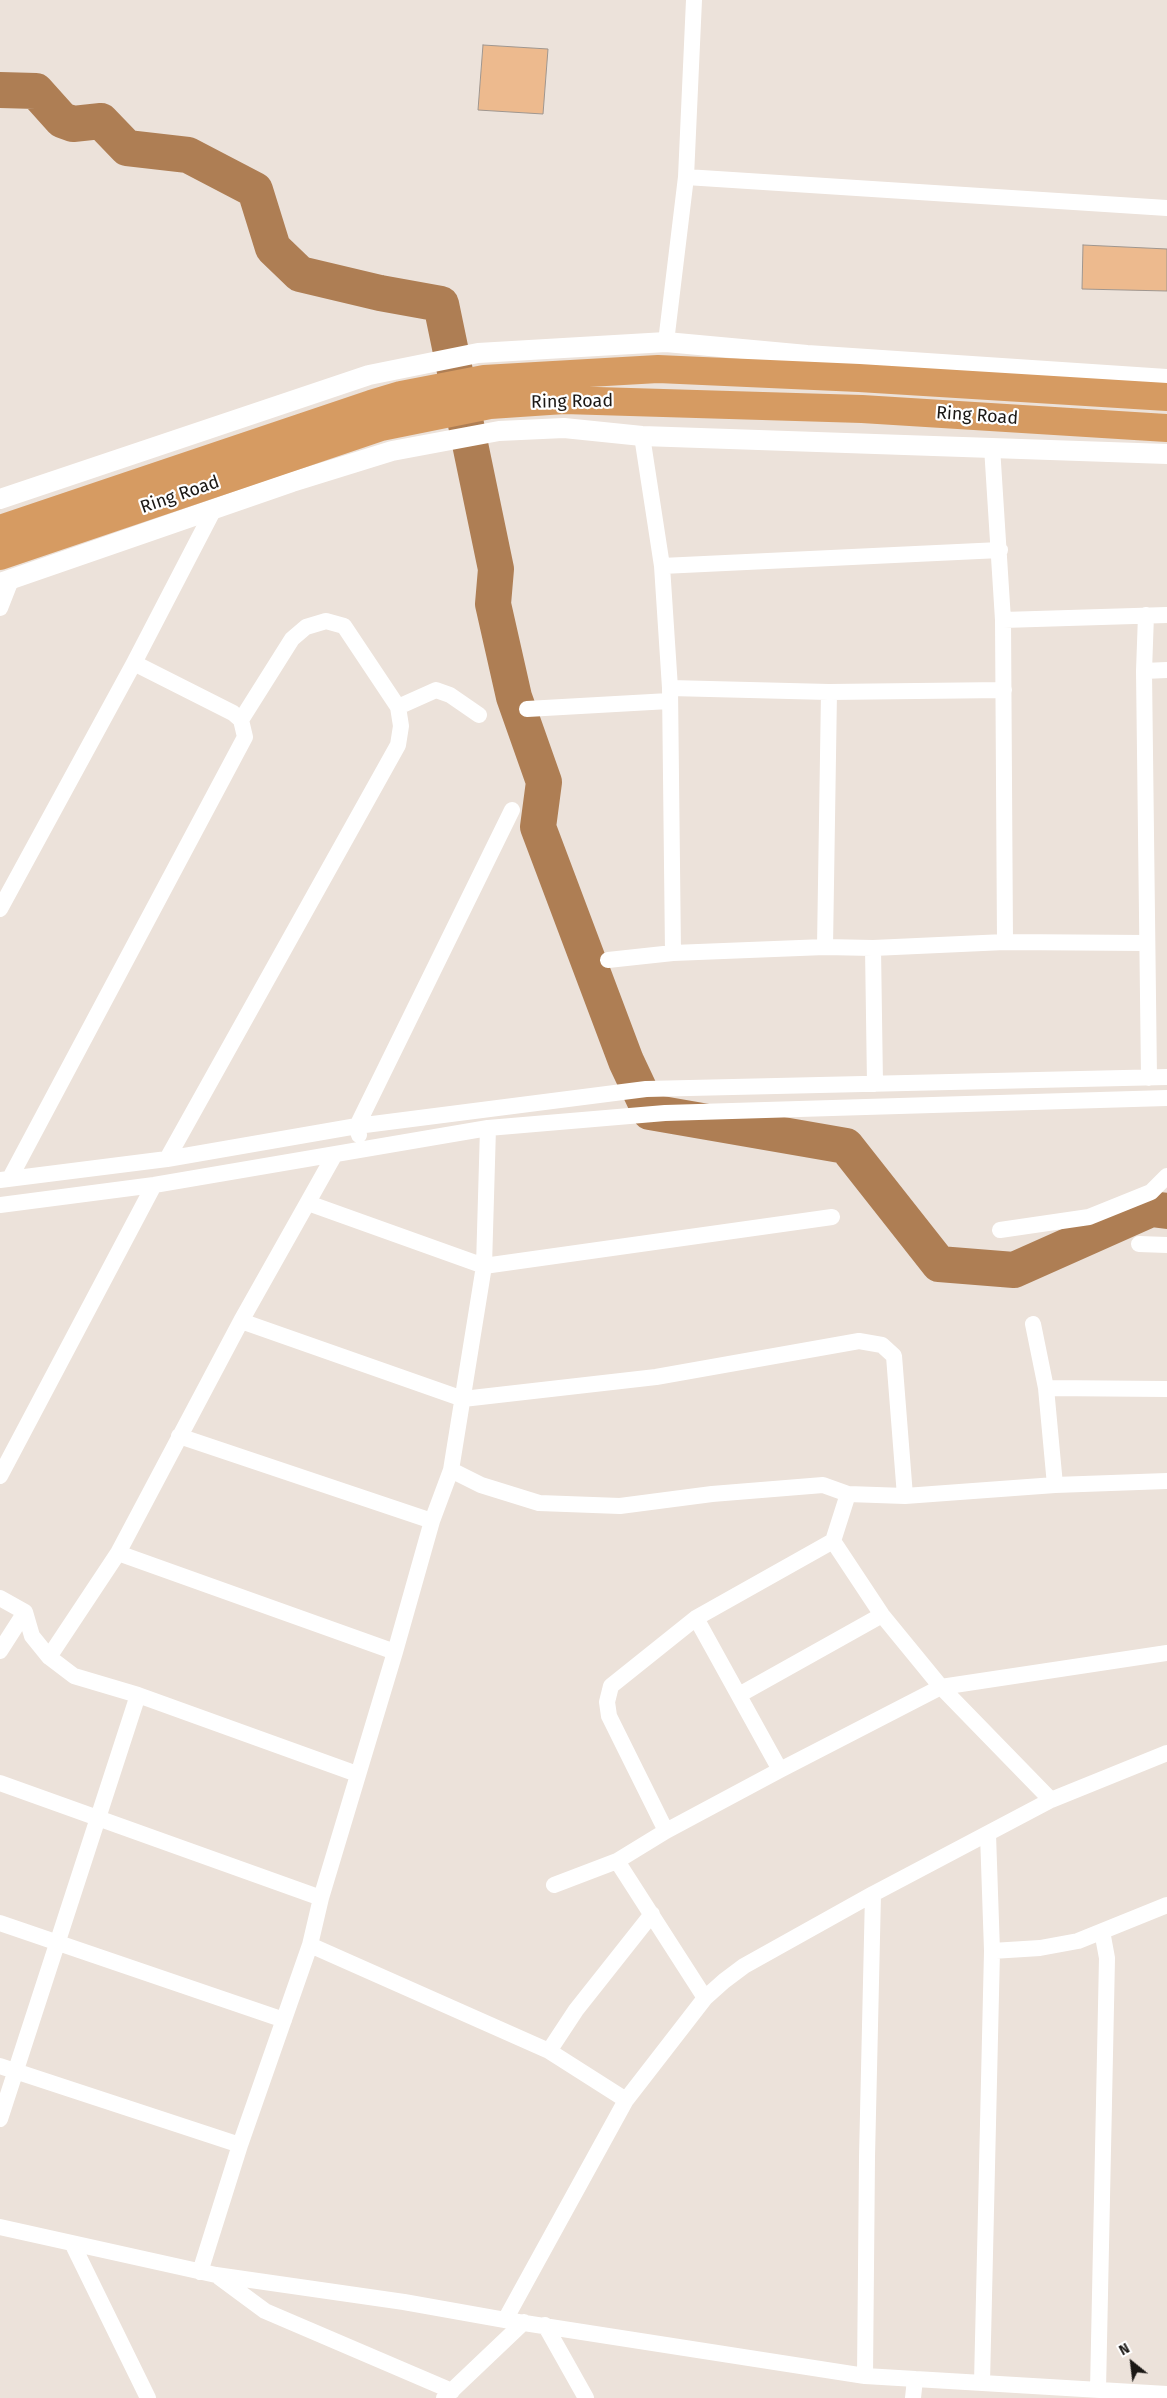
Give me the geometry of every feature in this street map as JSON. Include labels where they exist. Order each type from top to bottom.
[{"type":"highway","name":"Ring Road","points":[[4,573],[372,430],[405,408],[481,366],[658,369],[859,378],[1167,397]]},
{"type":"highway","name":"Ring Road","points":[[0,529],[405,408],[564,400],[852,409],[1167,428]]},
{"type":"street","points":[[666,342],[686,176],[694,0]]},
{"type":"street","points":[[686,176],[1167,208]]},
{"type":"street","points":[[481,366],[666,342],[817,356],[1167,379]]},
{"type":"street","points":[[0,499],[369,376],[405,408],[499,431],[564,428],[642,436],[1167,454]]},
{"type":"street","points":[[0,608],[4,573],[214,509],[338,468],[405,408]]},
{"type":"street","points":[[642,436],[662,566],[670,695],[673,953]]},
{"type":"street","points":[[992,447],[1003,620],[1005,942]]},
{"type":"street","points":[[0,908],[134,663],[214,509]]},
{"type":"street","points":[[662,566],[1000,550]]},
{"type":"street","points":[[1146,615],[1144,670],[1149,1078]]},
{"type":"street","points":[[1003,620],[1167,615]]},
{"type":"street","points":[[167,1159],[398,744],[401,726],[398,707],[344,626],[326,621],[306,628],[292,639],[240,720]]},
{"type":"street","points":[[5,1179],[245,737],[240,720],[233,713],[134,663]]},
{"type":"street","points":[[1144,670],[1167,670]]},
{"type":"street","points":[[398,707],[436,690],[450,694],[479,715]]},
{"type":"street","points":[[527,709],[670,695],[1004,690]]},
{"type":"street","points":[[825,947],[829,692]]},
{"type":"street","points":[[361,1150],[357,1126],[512,810]]},
{"type":"street","points":[[608,960],[673,953],[825,947],[873,948],[1005,942],[1146,943]]},
{"type":"street","points":[[873,948],[875,1084]]},
{"type":"street","points":[[5,1179],[167,1159],[357,1126],[646,1090],[1167,1078]]},
{"type":"street","points":[[0,1205],[154,1185],[488,1128],[664,1113],[1167,1098]]},
{"type":"street","points":[[200,2272],[240,2145],[310,1945],[321,1898],[395,1652],[432,1521],[451,1470],[484,1266],[488,1128]]},
{"type":"street","points":[[49,1657],[118,1553],[241,1321],[335,1154]]},
{"type":"street","points":[[1000,1230],[1089,1217],[1150,1192],[1167,1176]]},
{"type":"street","points":[[0,1476],[154,1185]]},
{"type":"street","points":[[308,1203],[484,1266],[832,1217]]},
{"type":"street","points":[[1139,1244],[1167,1245]]},
{"type":"street","points":[[241,1321],[463,1399],[656,1377],[859,1341],[882,1346],[894,1356],[905,1496]]},
{"type":"street","points":[[1033,1324],[1046,1388],[1054,1485]]},
{"type":"street","points":[[1046,1388],[1167,1389]]},
{"type":"street","points":[[179,1436],[432,1521]]},
{"type":"street","points":[[451,1470],[481,1485],[539,1503],[620,1506],[712,1494],[822,1485],[848,1494],[905,1496],[1054,1485],[1167,1481]]},
{"type":"street","points":[[666,1831],[609,1716],[607,1702],[612,1686],[696,1618],[833,1541],[848,1494]]},
{"type":"street","points":[[833,1541],[882,1616],[941,1687],[1051,1800]]},
{"type":"street","points":[[118,1553],[395,1652]]},
{"type":"street","points":[[0,1598],[24,1612],[32,1636],[49,1657],[74,1676],[138,1695],[357,1774]]},
{"type":"street","points":[[0,1651],[24,1612]]},
{"type":"street","points":[[739,1695],[882,1616]]},
{"type":"street","points":[[696,1618],[780,1770]]},
{"type":"street","points":[[554,1885],[617,1861],[666,1831],[941,1687],[1167,1653]]},
{"type":"street","points":[[0,2119],[138,1695]]},
{"type":"street","points":[[505,2320],[626,2100],[705,1998],[744,1966],[873,1894],[1051,1800],[1167,1753]]},
{"type":"street","points":[[0,1783],[321,1898]]},
{"type":"street","points":[[982,2383],[992,1951],[988,1834]]},
{"type":"street","points":[[617,1861],[705,1998]]},
{"type":"street","points":[[865,2376],[866,2157],[873,1894]]},
{"type":"street","points":[[992,1951],[1040,1948],[1078,1941],[1167,1905]]},
{"type":"street","points":[[550,2051],[576,2010],[652,1914]]},
{"type":"street","points":[[0,1924],[284,2020]]},
{"type":"street","points":[[1098,2390],[1107,1958],[1102,1931]]},
{"type":"street","points":[[310,1945],[550,2051],[626,2100]]},
{"type":"street","points":[[0,2066],[240,2145]]},
{"type":"street","points":[[0,2229],[216,2275],[404,2302],[505,2320],[865,2376],[1167,2394]]},
{"type":"street","points":[[72,2243],[148,2398]]},
{"type":"street","points":[[216,2275],[265,2311],[448,2394],[524,2322]]},
{"type":"street","points":[[545,2325],[586,2398]]},
{"type":"street","points":[[913,2398],[915,2379]]},
{"type":"building","points":[[483,45],[548,49],[543,114],[478,110]]},
{"type":"building","points":[[1083,245],[1167,249],[1167,291],[1082,289]]},
{"type":"waterway","points":[[0,90],[36,91],[62,120],[73,124],[101,121],[127,148],[188,155],[255,190],[273,248],[300,274],[380,293],[441,304],[496,569],[493,604],[514,697],[544,782],[538,827],[626,1061],[650,1112],[846,1146],[939,1264],[1014,1270],[1151,1209],[1167,1211]]}]
